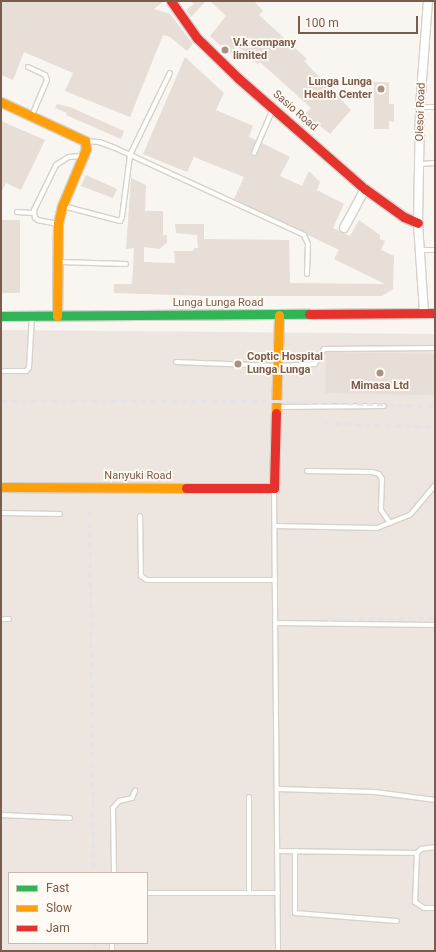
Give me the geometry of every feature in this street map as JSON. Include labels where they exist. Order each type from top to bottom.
[{"type":"street","name":"Sasio Road","points":[[171,1],[197,38],[273,108],[366,189],[404,217],[418,223]]},
{"type":"street","name":"Olesoi Road","points":[[424,312],[418,223],[420,107],[428,1]]},
{"type":"street","points":[[1,102],[85,141],[83,156],[62,206],[58,224],[57,316]]},
{"type":"street","points":[[344,228],[366,189]]},
{"type":"street","name":"Lunga Lunga Road","points":[[1,316],[435,313]]},
{"type":"street","points":[[274,488],[279,315]]},
{"type":"street","name":"Nanyuki Road","points":[[1,487],[274,488]]},
{"type":"lane","points":[[28,67],[45,74],[47,80],[32,116]]},
{"type":"lane","points":[[62,206],[120,221],[122,217],[130,155],[170,73]]},
{"type":"lane","points":[[420,107],[435,107]]},
{"type":"lane","points":[[254,153],[273,108]]},
{"type":"lane","points":[[85,141],[99,142],[130,155],[304,235],[308,244],[307,274]]},
{"type":"lane","points":[[34,213],[56,165],[69,157],[83,156]]},
{"type":"lane","points":[[420,164],[435,163]]},
{"type":"lane","points":[[17,212],[34,213]]},
{"type":"lane","points":[[34,213],[38,220],[58,224]]},
{"type":"lane","points":[[420,250],[435,250]]},
{"type":"lane","points":[[57,262],[126,264]]},
{"type":"lane","points":[[1,371],[19,371],[29,368],[32,316]]},
{"type":"lane","points":[[176,362],[278,366],[315,364],[324,349],[435,348]]},
{"type":"lane","points":[[277,407],[384,406]]},
{"type":"lane","points":[[307,471],[372,472],[379,474],[382,479],[381,510],[390,524]]},
{"type":"lane","points":[[275,526],[377,528],[410,515],[435,485]]},
{"type":"lane","points":[[274,488],[278,951]]},
{"type":"lane","points":[[1,513],[60,514]]},
{"type":"lane","points":[[140,516],[142,576],[148,580],[275,580]]},
{"type":"lane","points":[[1,619],[10,619]]},
{"type":"lane","points":[[276,623],[435,625]]},
{"type":"lane","points":[[277,789],[375,792],[435,800]]},
{"type":"lane","points":[[114,872],[113,808],[119,801],[132,798],[135,791]]},
{"type":"lane","points":[[249,797],[249,893]]},
{"type":"lane","points":[[1,815],[70,818]]},
{"type":"lane","points":[[278,851],[417,853],[421,849],[435,847]]},
{"type":"lane","points":[[295,851],[295,913],[397,921]]},
{"type":"lane","points":[[417,853],[415,902],[424,908],[435,908]]},
{"type":"lane","points":[[148,893],[278,893]]},
{"type":"shaded area","points":[[1,330],[435,334],[435,951],[1,951]]},
{"type":"building","points":[[1,1],[164,1],[154,9],[170,14],[193,44],[187,51],[170,37],[163,35],[130,117],[65,91],[73,73],[24,52],[13,80],[1,75]]},
{"type":"building","points":[[191,1],[206,1],[191,17],[186,10],[194,4]]},
{"type":"building","points":[[210,1],[254,1],[263,11],[259,15],[307,59],[304,61],[351,110],[330,134],[305,114],[311,108],[260,62],[258,64],[237,46],[230,54],[210,36],[226,16]]},
{"type":"building","points":[[185,57],[224,93],[216,110],[253,126],[249,137],[256,140],[251,155],[256,156],[262,143],[290,157],[280,176],[302,186],[309,171],[320,182],[317,190],[344,204],[333,228],[350,236],[359,220],[380,235],[380,239],[385,241],[381,250],[394,256],[393,289],[382,296],[207,296],[114,293],[114,284],[132,284],[134,248],[126,249],[131,178],[146,185],[145,211],[163,211],[163,235],[167,235],[167,243],[159,249],[144,247],[144,262],[175,263],[174,251],[193,251],[194,248],[198,248],[197,235],[176,233],[175,224],[204,224],[204,239],[289,240],[290,283],[385,284],[334,259],[339,250],[234,199],[244,177],[194,157],[187,172],[143,154]]},
{"type":"building","points":[[374,82],[389,82],[389,104],[394,104],[394,122],[389,121],[389,129],[374,129]]},
{"type":"building","points":[[57,104],[70,107],[124,131],[121,139],[66,115],[67,113],[55,108]]},
{"type":"building","points":[[1,121],[45,140],[21,190],[6,183],[1,192]]},
{"type":"building","points":[[86,175],[117,189],[113,198],[81,186]]},
{"type":"building","points":[[1,220],[20,220],[20,293],[1,293]]},
{"type":"building","name":"Mimasa Ltd","points":[[326,352],[435,354],[434,395],[325,393]]},
{"type":"railway","points":[[1,400],[277,401],[435,406]]},
{"type":"railway","points":[[325,423],[435,427]]},
{"type":"railway","points":[[90,512],[94,872]]},
{"type":"railway","points":[[328,619],[435,618]]},
{"type":"railway","points":[[95,944],[95,951]]},
{"type":"traffic: fast","points":[[1,316],[309,314]]},
{"type":"traffic: slow","points":[[1,102],[85,141],[86,149],[62,206],[58,224],[57,316]]},
{"type":"traffic: slow","points":[[276,413],[279,315]]},
{"type":"traffic: slow","points":[[1,487],[186,488]]},
{"type":"traffic: jam","points":[[171,1],[197,38],[238,78],[365,189],[404,217],[418,223]]},
{"type":"traffic: jam","points":[[309,314],[435,313]]},
{"type":"traffic: jam","points":[[186,488],[274,488],[276,413]]},
{"type":"place","name":"V.k company limited","points":[[225,50]]},
{"type":"place","name":"Lunga Lunga Health Center","points":[[381,89]]},
{"type":"place","name":"Coptic Hospital Lunga Lunga","points":[[238,364]]},
{"type":"place","name":"Mimasa Ltd","points":[[380,373]]}]
